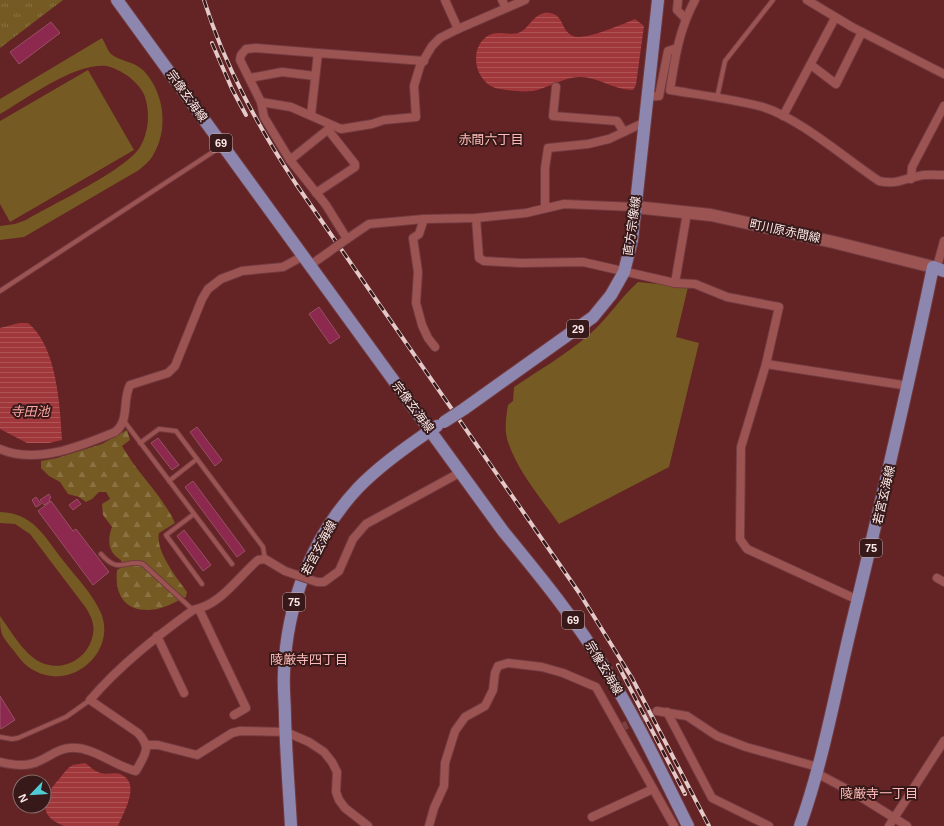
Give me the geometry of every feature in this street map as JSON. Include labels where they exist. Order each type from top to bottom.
[{"type":"main road","name":"宗像玄海線","points":[[117,0],[503,531],[556,596],[585,636],[627,706],[688,826]]},
{"type":"main road","name":"直方宗像線","points":[[431,430],[464,409],[593,318],[610,296],[624,272],[632,240],[643,123],[658,0]]},
{"type":"main road","name":"町川原赤間線","points":[[635,207],[711,215],[834,242],[938,269]]},
{"type":"main road","name":"若宮玄海線","points":[[800,826],[818,767],[938,269]]},
{"type":"main road","name":"若宮玄海線","points":[[291,826],[284,673],[286,642],[298,588],[310,561],[339,511],[359,487],[382,467],[431,430]]},
{"type":"street","points":[[445,0],[458,28]]},
{"type":"street","points":[[290,160],[330,129],[341,130],[384,120],[416,117],[414,86],[420,66],[432,46],[440,38],[504,4],[525,0]]},
{"type":"street","points":[[678,0],[677,10],[685,18]]},
{"type":"street","points":[[695,0],[685,18],[677,48],[670,90],[764,108],[783,116],[829,145],[879,181],[899,183],[918,176],[944,175]]},
{"type":"street","points":[[807,0],[835,18],[944,74]]},
{"type":"street","points":[[783,116],[835,18]]},
{"type":"street","points":[[811,65],[836,84],[862,32]]},
{"type":"street","points":[[345,240],[316,193],[290,160],[264,117],[261,102],[240,60],[240,55],[246,49],[256,48],[424,61]]},
{"type":"street","points":[[646,97],[659,96],[668,51],[677,48]]},
{"type":"street","points":[[311,115],[318,53]]},
{"type":"street","points":[[250,78],[282,72],[315,76]]},
{"type":"street","points":[[556,88],[553,116],[618,121],[624,132]]},
{"type":"street","points":[[261,102],[291,107],[311,115],[330,129],[355,164],[355,167],[316,193]]},
{"type":"street","points":[[911,179],[912,167],[944,106]]},
{"type":"street","points":[[545,207],[545,168],[548,148],[588,144],[609,139],[643,123]]},
{"type":"street","points":[[0,449],[17,454],[52,453],[115,432],[120,428],[123,420],[126,392],[130,385],[168,373],[175,366],[202,299],[208,289],[221,279],[242,271],[283,267],[326,254],[369,224],[424,219],[476,218],[526,213],[545,207],[564,204],[635,207]]},
{"type":"street","points":[[675,283],[687,213]]},
{"type":"street","points":[[476,218],[476,249],[478,258],[484,262],[583,262],[675,283],[695,284],[727,297],[779,307],[766,364],[741,447],[740,539],[747,549],[858,600]]},
{"type":"street","points":[[424,219],[419,234],[413,238],[418,272],[416,303],[422,325],[428,338],[435,347]]},
{"type":"street","points":[[938,269],[938,263],[944,241]]},
{"type":"street","points":[[766,364],[909,386]]},
{"type":"street","points":[[0,762],[21,765],[37,762],[58,751],[74,748],[92,752],[127,768],[136,770],[147,750],[147,745],[138,732],[90,700],[105,682],[157,636],[196,609],[224,594],[247,569],[258,560],[265,559],[285,571],[317,582],[324,582],[339,570],[353,539],[366,524],[461,472]]},
{"type":"street","points":[[196,609],[246,708],[234,716]]},
{"type":"street","points":[[157,636],[184,693]]},
{"type":"street","points":[[429,826],[434,808],[444,786],[445,763],[455,731],[465,717],[485,706],[493,690],[495,673],[498,666],[503,663],[526,664],[542,667],[563,673],[596,687],[674,826]]},
{"type":"street","points":[[657,712],[667,712],[687,716],[716,736],[746,747],[818,767],[820,775],[856,794],[907,826]]},
{"type":"street","points":[[667,712],[712,798],[768,826]]},
{"type":"street","points":[[147,745],[158,745],[198,755],[232,733],[240,731],[286,732],[309,742],[324,752],[332,762],[337,772],[336,792],[339,800],[345,808],[368,826]]},
{"type":"street","points":[[889,826],[944,741]]},
{"type":"street","points":[[592,817],[653,789]]},
{"type":"lane","points":[[717,98],[725,61],[773,0]]},
{"type":"lane","points":[[0,291],[222,146]]},
{"type":"lane","points":[[123,420],[232,564]]},
{"type":"lane","points":[[140,443],[158,429],[176,431],[264,547],[265,559]]},
{"type":"lane","points":[[169,481],[197,459]]},
{"type":"lane","points":[[194,514],[166,535],[202,584]]},
{"type":"lane","points":[[101,554],[108,563],[116,565],[143,564],[196,609]]},
{"type":"lane","points":[[0,737],[12,739],[18,738],[66,717],[90,700]]},
{"type":"green space","points":[[0,0],[63,0],[0,48]]},
{"type":"green space","points":[[102,38],[111,54],[136,65],[144,71],[156,90],[160,101],[162,124],[161,136],[151,159],[139,170],[24,237],[0,240],[0,226],[15,224],[26,220],[88,186],[120,166],[140,147],[148,122],[148,109],[144,94],[138,85],[128,76],[112,67],[94,66],[66,75],[0,114],[0,99]]},
{"type":"green space","points":[[88,70],[134,150],[10,222],[0,204],[0,121]]},
{"type":"green space","points":[[638,282],[688,287],[676,337],[699,343],[669,467],[559,524],[530,484],[512,453],[506,433],[508,405],[513,401],[514,387],[562,355],[590,334]]},
{"type":"green space","points":[[127,430],[130,440],[122,446],[170,513],[175,523],[159,533],[160,548],[163,556],[187,592],[186,597],[157,609],[138,609],[125,602],[121,596],[118,589],[117,570],[122,567],[121,560],[113,554],[111,550],[109,537],[112,527],[103,515],[102,504],[110,499],[106,492],[99,492],[92,499],[86,502],[79,497],[68,494],[60,482],[49,476],[41,468],[41,461],[57,458],[102,444]]},
{"type":"green space","points":[[0,512],[11,513],[21,517],[37,527],[89,592],[98,606],[104,628],[103,641],[97,654],[88,664],[76,672],[63,676],[49,676],[35,671],[21,660],[2,635],[0,616],[28,653],[40,662],[57,666],[73,662],[86,650],[93,634],[93,624],[86,608],[30,534],[15,524],[0,523]]},
{"type":"water","points":[[544,13],[551,13],[555,15],[559,18],[569,33],[578,37],[604,31],[635,19],[644,26],[636,85],[633,90],[619,88],[593,79],[580,77],[574,77],[533,91],[500,89],[492,87],[485,82],[477,68],[476,59],[480,43],[486,37],[494,33],[518,33],[525,29],[536,17]]},
{"type":"water","name":"寺田池","points":[[19,323],[28,323],[38,333],[51,361],[58,394],[62,440],[49,443],[27,443],[0,429],[0,328]]},
{"type":"water","points":[[85,763],[101,773],[116,773],[127,779],[130,785],[129,799],[118,826],[64,826],[49,816],[48,814],[52,814],[52,788],[69,767]]},
{"type":"building","points":[[51,22],[60,33],[19,64],[10,52]]},
{"type":"building","points":[[319,307],[340,337],[330,344],[309,314]]},
{"type":"building","points":[[197,427],[222,460],[215,466],[190,432]]},
{"type":"building","points":[[158,438],[179,465],[172,470],[151,443]]},
{"type":"building","points":[[193,481],[245,551],[237,557],[185,487]]},
{"type":"building","points":[[49,494],[51,498],[49,499],[50,501],[44,505],[40,500]]},
{"type":"building","points":[[36,497],[41,504],[36,507],[32,500]]},
{"type":"building","points":[[77,499],[81,504],[73,510],[69,505]]},
{"type":"building","points":[[51,501],[73,531],[76,529],[109,572],[93,585],[38,511]]},
{"type":"building","points":[[184,530],[211,565],[203,571],[177,536]]},
{"type":"building","points":[[0,696],[15,720],[1,729],[0,727]]},
{"type":"tunnel","points":[[620,728],[657,711]]},
{"type":"railway","points":[[204,0],[212,25],[232,72],[269,140],[296,184],[580,594],[632,678],[709,826]]},
{"type":"railway","points":[[212,43],[232,89],[246,115]]},
{"type":"railway","points":[[618,665],[685,794]]},
{"type":"district","name":"赤間六丁目","points":[[491,139]]},
{"type":"district","name":"陵厳寺四丁目","points":[[309,659]]},
{"type":"district","name":"陵厳寺一丁目","points":[[879,793]]}]
